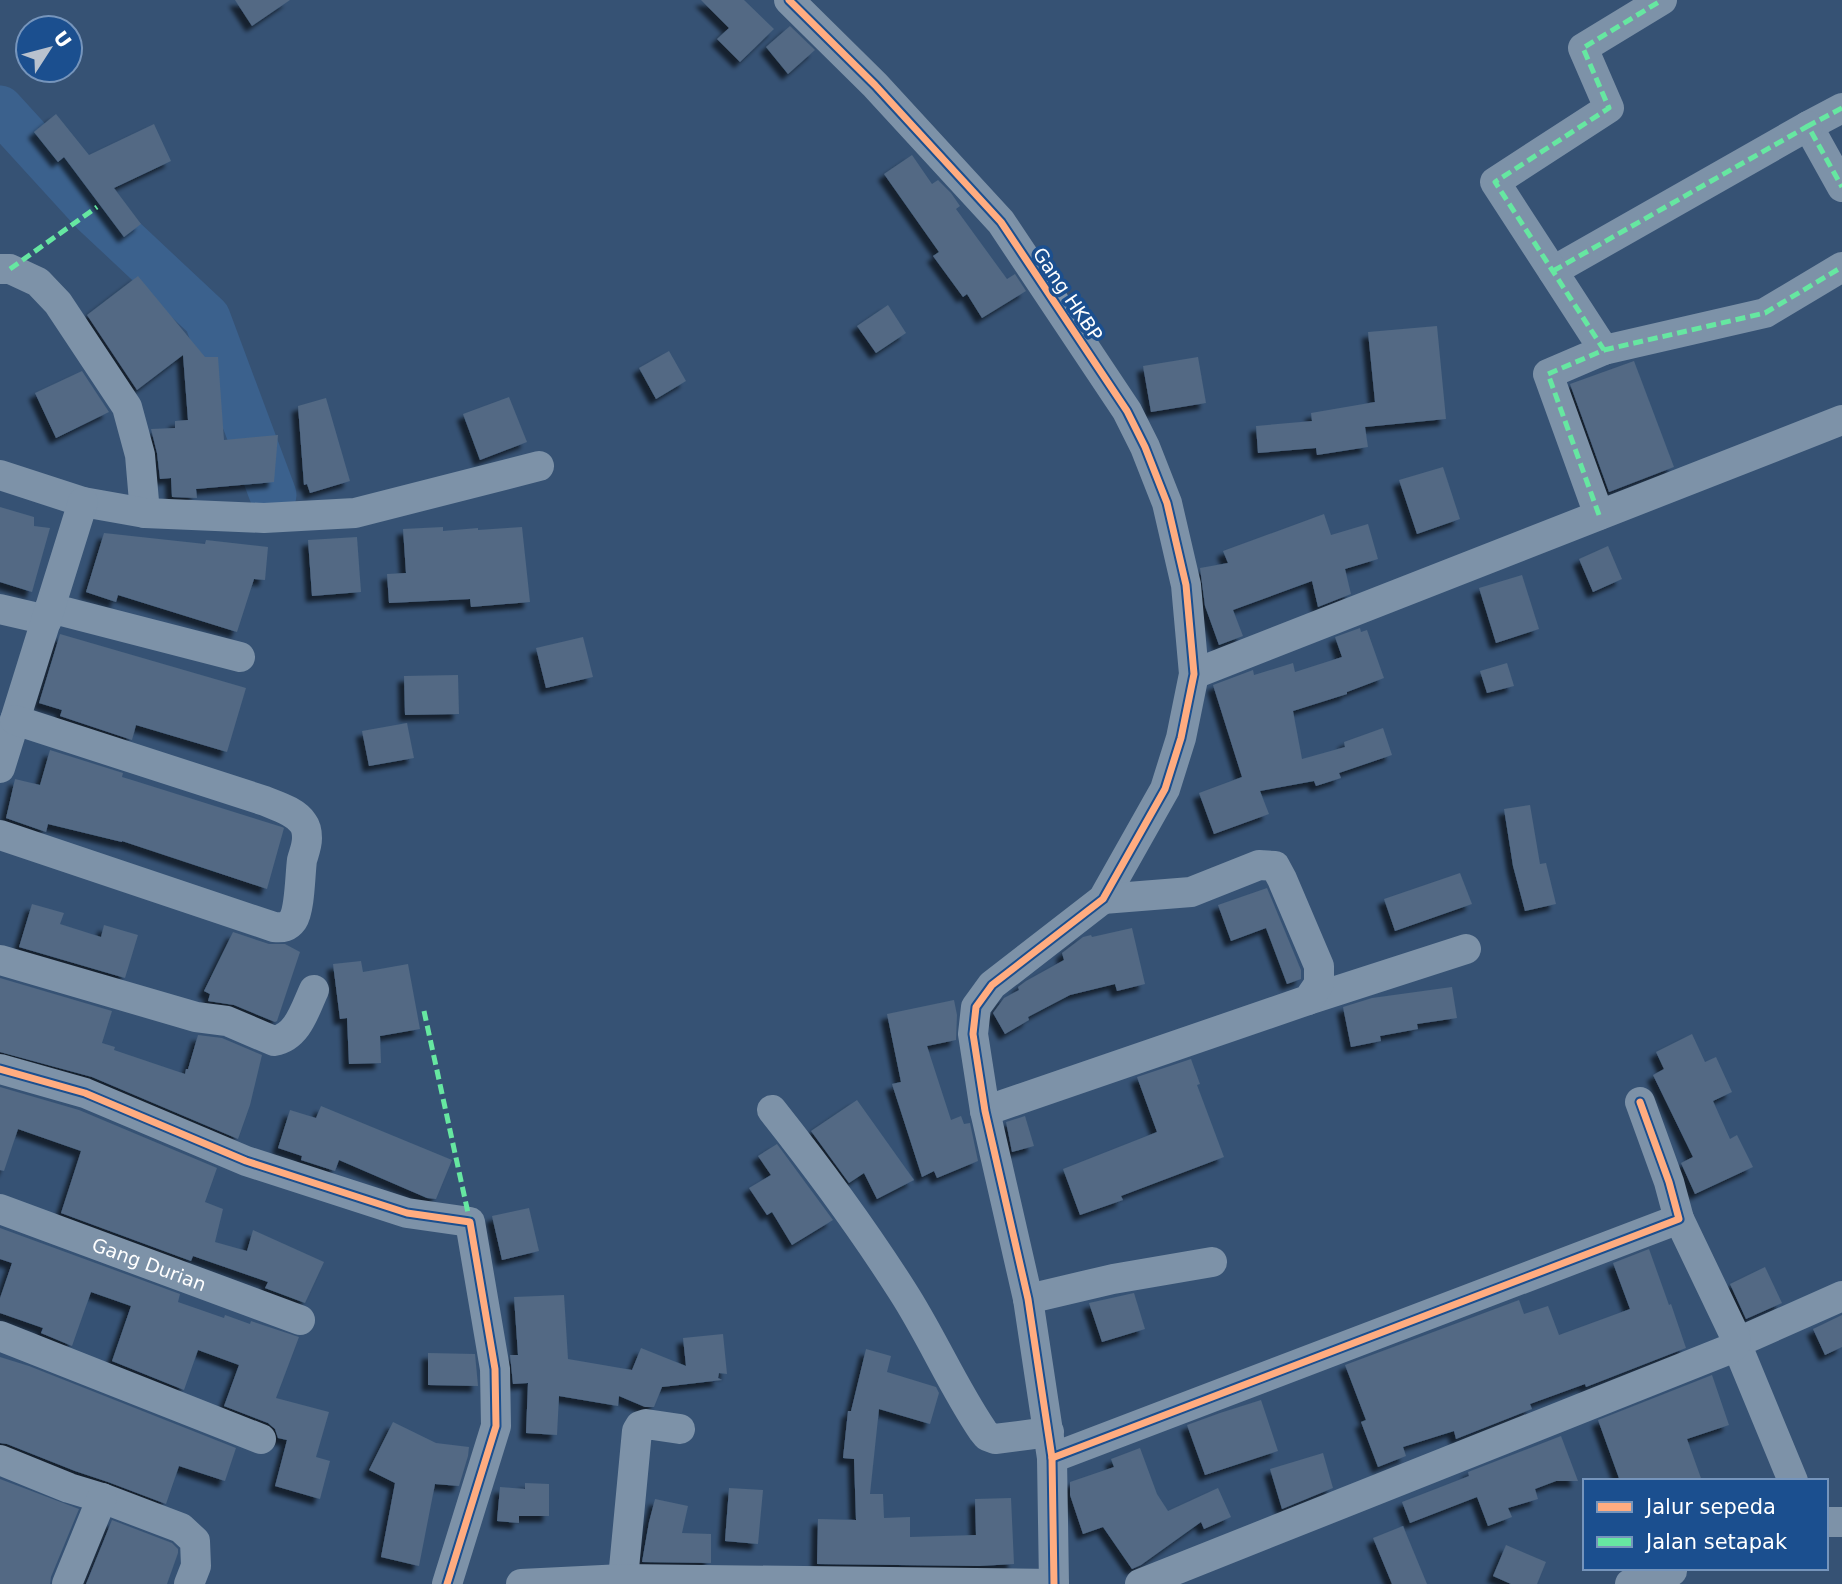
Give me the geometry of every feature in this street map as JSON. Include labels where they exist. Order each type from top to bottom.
[{"type":"street","name":"Gang HKBP","points":[[789,0],[876,85],[1001,222],[1127,411],[1145,447],[1167,503],[1186,585],[1194,674],[1181,738],[1165,789],[1103,899]]},
{"type":"street","points":[[1604,350],[1495,182],[1609,108],[1583,48],[1662,0]]},
{"type":"street","points":[[1553,271],[1842,108]]},
{"type":"street","points":[[1808,125],[1842,187]]},
{"type":"street","points":[[1599,516],[1548,373],[1604,350],[1765,313],[1842,267]]},
{"type":"street","points":[[0,269],[10,269],[38,282],[58,303],[127,407],[140,455],[145,513]]},
{"type":"street","points":[[1194,674],[1842,420]]},
{"type":"street","points":[[0,475],[83,502],[145,513],[264,518],[355,513],[539,466]]},
{"type":"street","points":[[0,768],[83,502]]},
{"type":"street","points":[[0,609],[48,614],[240,657]]},
{"type":"street","points":[[0,835],[274,927],[287,926],[296,914],[307,842],[305,826],[292,813],[265,801],[15,720]]},
{"type":"street","points":[[521,1584],[623,1579],[1054,1584],[1050,1446],[1028,1299],[985,1111],[973,1034],[976,1007],[992,985],[1103,899],[1191,892],[1259,865],[1275,866],[1319,966],[1319,984],[1308,1000]]},
{"type":"street","points":[[985,1111],[1466,949]]},
{"type":"street","points":[[0,960],[196,1017],[227,1021],[274,1041],[282,1040],[297,1026],[314,990]]},
{"type":"street","points":[[0,1069],[85,1093],[246,1161],[407,1213],[470,1222],[495,1368],[496,1426],[447,1584]]},
{"type":"street","points":[[1640,1102],[1669,1182],[1679,1219],[1735,1336],[1792,1479]]},
{"type":"street","points":[[772,1110],[808,1156],[902,1291],[987,1436],[1050,1446],[1679,1219]]},
{"type":"street","name":"Gang Durian","points":[[0,1209],[300,1320]]},
{"type":"street","points":[[1028,1299],[1113,1279],[1212,1262]]},
{"type":"street","points":[[1140,1584],[1730,1349],[1736,1343],[1842,1296]]},
{"type":"street","points":[[0,1336],[261,1439]]},
{"type":"street","points":[[623,1579],[637,1431],[640,1426],[646,1424],[680,1429]]},
{"type":"street","points":[[0,1460],[181,1528],[195,1541],[196,1566],[189,1584]]},
{"type":"street","points":[[67,1584],[102,1498]]},
{"type":"street","points":[[1630,1584],[1650,1575],[1672,1571]]},
{"type":"building","points":[[235,0],[290,0],[252,26]]},
{"type":"building","points":[[701,0],[744,0],[774,29],[740,62],[717,39],[729,28]]},
{"type":"building","points":[[790,26],[815,50],[788,74],[766,47]]},
{"type":"building","points":[[56,114],[89,155],[154,124],[171,161],[114,188],[141,224],[124,237],[64,157],[58,162],[34,132]]},
{"type":"building","points":[[912,155],[932,184],[938,180],[951,193],[960,206],[956,209],[1007,279],[1015,274],[1026,291],[982,318],[967,294],[963,297],[933,256],[939,252],[884,174]]},
{"type":"building","points":[[138,276],[205,357],[218,357],[224,440],[278,435],[274,482],[196,489],[197,498],[172,497],[171,478],[160,479],[151,429],[175,428],[175,421],[188,420],[183,355],[137,390],[87,315]]},
{"type":"building","points":[[888,305],[906,333],[876,353],[857,326]]},
{"type":"building","points":[[1437,326],[1446,419],[1365,427],[1368,447],[1317,455],[1316,448],[1258,453],[1256,426],[1312,421],[1311,413],[1375,402],[1368,332]]},
{"type":"building","points":[[669,351],[686,381],[656,399],[639,368]]},
{"type":"building","points":[[1198,357],[1206,403],[1151,412],[1143,366]]},
{"type":"building","points":[[1634,361],[1674,467],[1609,492],[1570,384]]},
{"type":"building","points":[[82,371],[109,412],[56,438],[35,393]]},
{"type":"building","points":[[509,397],[527,442],[480,460],[463,414]]},
{"type":"building","points":[[326,398],[350,481],[310,493],[307,484],[304,485],[298,406]]},
{"type":"building","points":[[1443,467],[1460,519],[1417,534],[1399,480]]},
{"type":"building","points":[[0,507],[34,517],[34,526],[50,528],[32,592],[0,582]]},
{"type":"building","points":[[1324,514],[1331,535],[1368,524],[1378,559],[1345,569],[1351,594],[1318,607],[1312,581],[1233,610],[1243,636],[1219,645],[1205,606],[1200,568],[1228,563],[1223,551]]},
{"type":"building","points":[[443,527],[443,531],[522,527],[530,602],[471,607],[470,599],[389,603],[387,574],[406,573],[403,529]]},
{"type":"building","points":[[104,533],[205,544],[206,540],[268,547],[265,580],[254,579],[237,632],[118,595],[116,602],[86,592]]},
{"type":"building","points":[[357,537],[361,592],[312,596],[308,540]]},
{"type":"building","points":[[1608,546],[1622,579],[1593,592],[1579,559]]},
{"type":"building","points":[[1522,575],[1539,629],[1496,643],[1479,588]]},
{"type":"building","points":[[1360,628],[1361,632],[1367,630],[1384,678],[1347,694],[1293,711],[1302,759],[1345,747],[1344,742],[1383,728],[1392,755],[1339,773],[1341,778],[1316,786],[1314,781],[1260,791],[1269,814],[1214,834],[1199,793],[1242,777],[1213,685],[1253,670],[1254,675],[1293,663],[1295,672],[1342,657],[1335,637]]},
{"type":"building","points":[[60,634],[246,688],[227,752],[136,725],[132,740],[60,716],[62,710],[39,703]]},
{"type":"building","points":[[583,637],[593,677],[546,688],[536,648]]},
{"type":"building","points":[[1507,663],[1514,686],[1487,693],[1480,671]]},
{"type":"building","points":[[458,675],[459,714],[405,715],[404,676]]},
{"type":"building","points":[[407,723],[414,758],[369,766],[362,731]]},
{"type":"building","points":[[50,750],[123,773],[122,777],[284,828],[267,889],[122,841],[48,824],[46,832],[6,818],[15,779],[40,785]]},
{"type":"building","points":[[1530,805],[1540,864],[1546,863],[1556,904],[1525,911],[1513,866],[1504,809]]},
{"type":"building","points":[[1460,873],[1472,904],[1395,931],[1384,899]]},
{"type":"building","points":[[1267,888],[1301,970],[1301,979],[1287,984],[1266,928],[1231,941],[1218,905]]},
{"type":"building","points":[[32,904],[64,913],[60,924],[101,937],[104,925],[138,935],[125,978],[19,947]]},
{"type":"building","points":[[1132,928],[1145,984],[1117,991],[1115,984],[1070,995],[1028,1017],[1029,1020],[1005,1034],[993,1013],[1004,998],[1019,990],[1018,987],[1026,981],[1064,960],[1062,953],[1083,937]]},
{"type":"building","points":[[233,932],[269,944],[285,944],[300,952],[275,1022],[234,1005],[208,1001],[210,994],[204,991]]},
{"type":"building","points":[[361,961],[363,972],[408,964],[420,1029],[380,1036],[381,1063],[349,1064],[347,1018],[340,1019],[333,964]]},
{"type":"building","points":[[0,978],[112,1011],[102,1043],[115,1047],[114,1050],[185,1074],[198,1035],[222,1038],[262,1055],[250,1105],[238,1139],[92,1077],[0,1052]]},
{"type":"building","points":[[1452,987],[1457,1018],[1417,1024],[1418,1029],[1380,1036],[1381,1041],[1351,1047],[1343,1007],[1372,998]]},
{"type":"building","points":[[954,1000],[957,1015],[956,1040],[927,1046],[951,1120],[961,1116],[964,1124],[970,1123],[978,1161],[937,1178],[934,1171],[922,1177],[892,1084],[901,1082],[887,1014]]},
{"type":"building","points":[[1692,1034],[1705,1062],[1716,1057],[1732,1092],[1713,1101],[1730,1139],[1737,1135],[1753,1167],[1695,1194],[1681,1163],[1693,1157],[1653,1075],[1664,1069],[1656,1052]]},
{"type":"building","points":[[1191,1059],[1200,1084],[1197,1085],[1224,1157],[1121,1196],[1123,1200],[1080,1215],[1063,1169],[1157,1132],[1137,1077]]},
{"type":"building","points":[[0,1087],[79,1110],[217,1168],[205,1202],[223,1209],[215,1242],[247,1251],[253,1230],[324,1262],[305,1303],[265,1288],[268,1282],[193,1256],[191,1261],[61,1213],[81,1151],[18,1129],[4,1171],[0,1170]]},
{"type":"building","points":[[857,1100],[914,1180],[877,1199],[864,1173],[849,1183],[811,1131]]},
{"type":"building","points":[[321,1106],[452,1160],[436,1199],[427,1198],[339,1160],[335,1171],[301,1160],[302,1156],[278,1148],[290,1110],[316,1118]]},
{"type":"building","points":[[1025,1116],[1034,1146],[1012,1152],[1006,1122]]},
{"type":"building","points":[[777,1144],[833,1220],[792,1245],[772,1212],[767,1215],[749,1188],[771,1175],[758,1156]]},
{"type":"building","points":[[529,1208],[539,1251],[502,1260],[492,1216]]},
{"type":"building","points":[[0,1228],[180,1294],[178,1302],[224,1318],[225,1315],[250,1324],[251,1321],[299,1337],[276,1398],[329,1412],[316,1457],[330,1461],[320,1499],[275,1486],[287,1440],[278,1438],[275,1429],[268,1423],[224,1406],[239,1365],[198,1350],[184,1390],[112,1361],[131,1306],[91,1292],[72,1346],[41,1333],[43,1328],[0,1313],[0,1298],[12,1263],[0,1259]]},
{"type":"building","points":[[1649,1249],[1686,1348],[1586,1387],[1585,1384],[1530,1404],[1532,1409],[1456,1439],[1454,1431],[1403,1447],[1406,1456],[1378,1467],[1361,1422],[1366,1420],[1345,1365],[1519,1300],[1524,1314],[1548,1306],[1559,1335],[1630,1309],[1613,1263]]},
{"type":"building","points":[[1765,1267],[1782,1303],[1746,1319],[1730,1284]]},
{"type":"building","points":[[1134,1293],[1145,1329],[1102,1342],[1089,1303]]},
{"type":"building","points":[[564,1295],[568,1359],[632,1370],[641,1348],[686,1366],[683,1338],[723,1334],[727,1374],[719,1373],[718,1378],[722,1380],[662,1387],[654,1407],[645,1407],[619,1396],[618,1406],[559,1396],[557,1435],[526,1433],[528,1383],[513,1384],[510,1355],[518,1355],[514,1297]]},
{"type":"building","points":[[1842,1315],[1842,1347],[1825,1355],[1813,1329]]},
{"type":"building","points":[[866,1349],[891,1356],[887,1372],[936,1387],[939,1393],[930,1424],[879,1409],[870,1494],[883,1494],[884,1518],[910,1517],[910,1537],[976,1535],[975,1499],[1011,1498],[1014,1564],[817,1564],[818,1519],[856,1520],[854,1459],[843,1458],[848,1411],[851,1411]]},
{"type":"building","points":[[428,1353],[475,1354],[478,1386],[428,1385]]},
{"type":"building","points":[[0,1357],[236,1448],[225,1481],[179,1466],[166,1504],[0,1443]]},
{"type":"building","points":[[1712,1375],[1729,1425],[1687,1439],[1701,1479],[1619,1479],[1598,1420]]},
{"type":"building","points":[[1261,1400],[1278,1451],[1205,1475],[1187,1425]]},
{"type":"building","points":[[393,1422],[436,1443],[469,1447],[459,1486],[435,1484],[419,1566],[381,1557],[395,1483],[369,1470]]},
{"type":"building","points":[[1561,1436],[1578,1481],[1556,1481],[1535,1489],[1538,1499],[1508,1508],[1512,1517],[1488,1526],[1477,1497],[1410,1523],[1402,1502],[1469,1476],[1468,1472]]},
{"type":"building","points":[[1140,1448],[1157,1494],[1168,1511],[1218,1488],[1231,1517],[1204,1529],[1201,1522],[1132,1569],[1103,1527],[1083,1534],[1070,1495],[1070,1482],[1114,1467],[1111,1459]]},
{"type":"building","points":[[1323,1453],[1333,1488],[1282,1509],[1270,1469]]},
{"type":"building","points":[[0,1479],[79,1509],[50,1584],[0,1584]]},
{"type":"building","points":[[525,1483],[549,1484],[549,1516],[519,1516],[519,1523],[497,1521],[500,1487],[525,1489]]},
{"type":"building","points":[[729,1488],[763,1490],[758,1544],[725,1541]]},
{"type":"building","points":[[655,1499],[688,1506],[682,1533],[711,1534],[711,1563],[642,1562]]},
{"type":"building","points":[[112,1520],[172,1543],[178,1549],[167,1584],[86,1584]]},
{"type":"building","points":[[1403,1526],[1427,1584],[1392,1584],[1373,1538]]},
{"type":"building","points":[[1506,1545],[1546,1562],[1537,1584],[1511,1584],[1493,1576]]},
{"type":"waterway","points":[[0,109],[94,212],[207,318],[273,495]]},
{"type":"marked path","points":[[1599,515],[1548,374],[1604,350],[1495,182],[1609,108],[1583,48],[1662,0]]},
{"type":"marked path","points":[[1842,108],[1808,126],[1842,187]]},
{"type":"marked path","points":[[1553,271],[1808,126]]},
{"type":"marked path","points":[[10,269],[97,207]]},
{"type":"marked path","points":[[1604,350],[1765,313],[1842,267]]},
{"type":"marked path","points":[[424,1011],[470,1222]]},
{"type":"cycle path","points":[[789,0],[875,85],[1001,222],[1127,411],[1145,447],[1167,503],[1186,585],[1194,674],[1181,738],[1165,789],[1103,899],[992,985],[976,1007],[973,1034],[985,1111],[1028,1299],[1052,1458],[1054,1584]]},
{"type":"cycle path","points":[[0,1069],[85,1093],[246,1161],[407,1213],[470,1222],[495,1369],[496,1426],[447,1584]]},
{"type":"cycle path","points":[[1052,1458],[1679,1219],[1669,1182],[1640,1102]]}]
